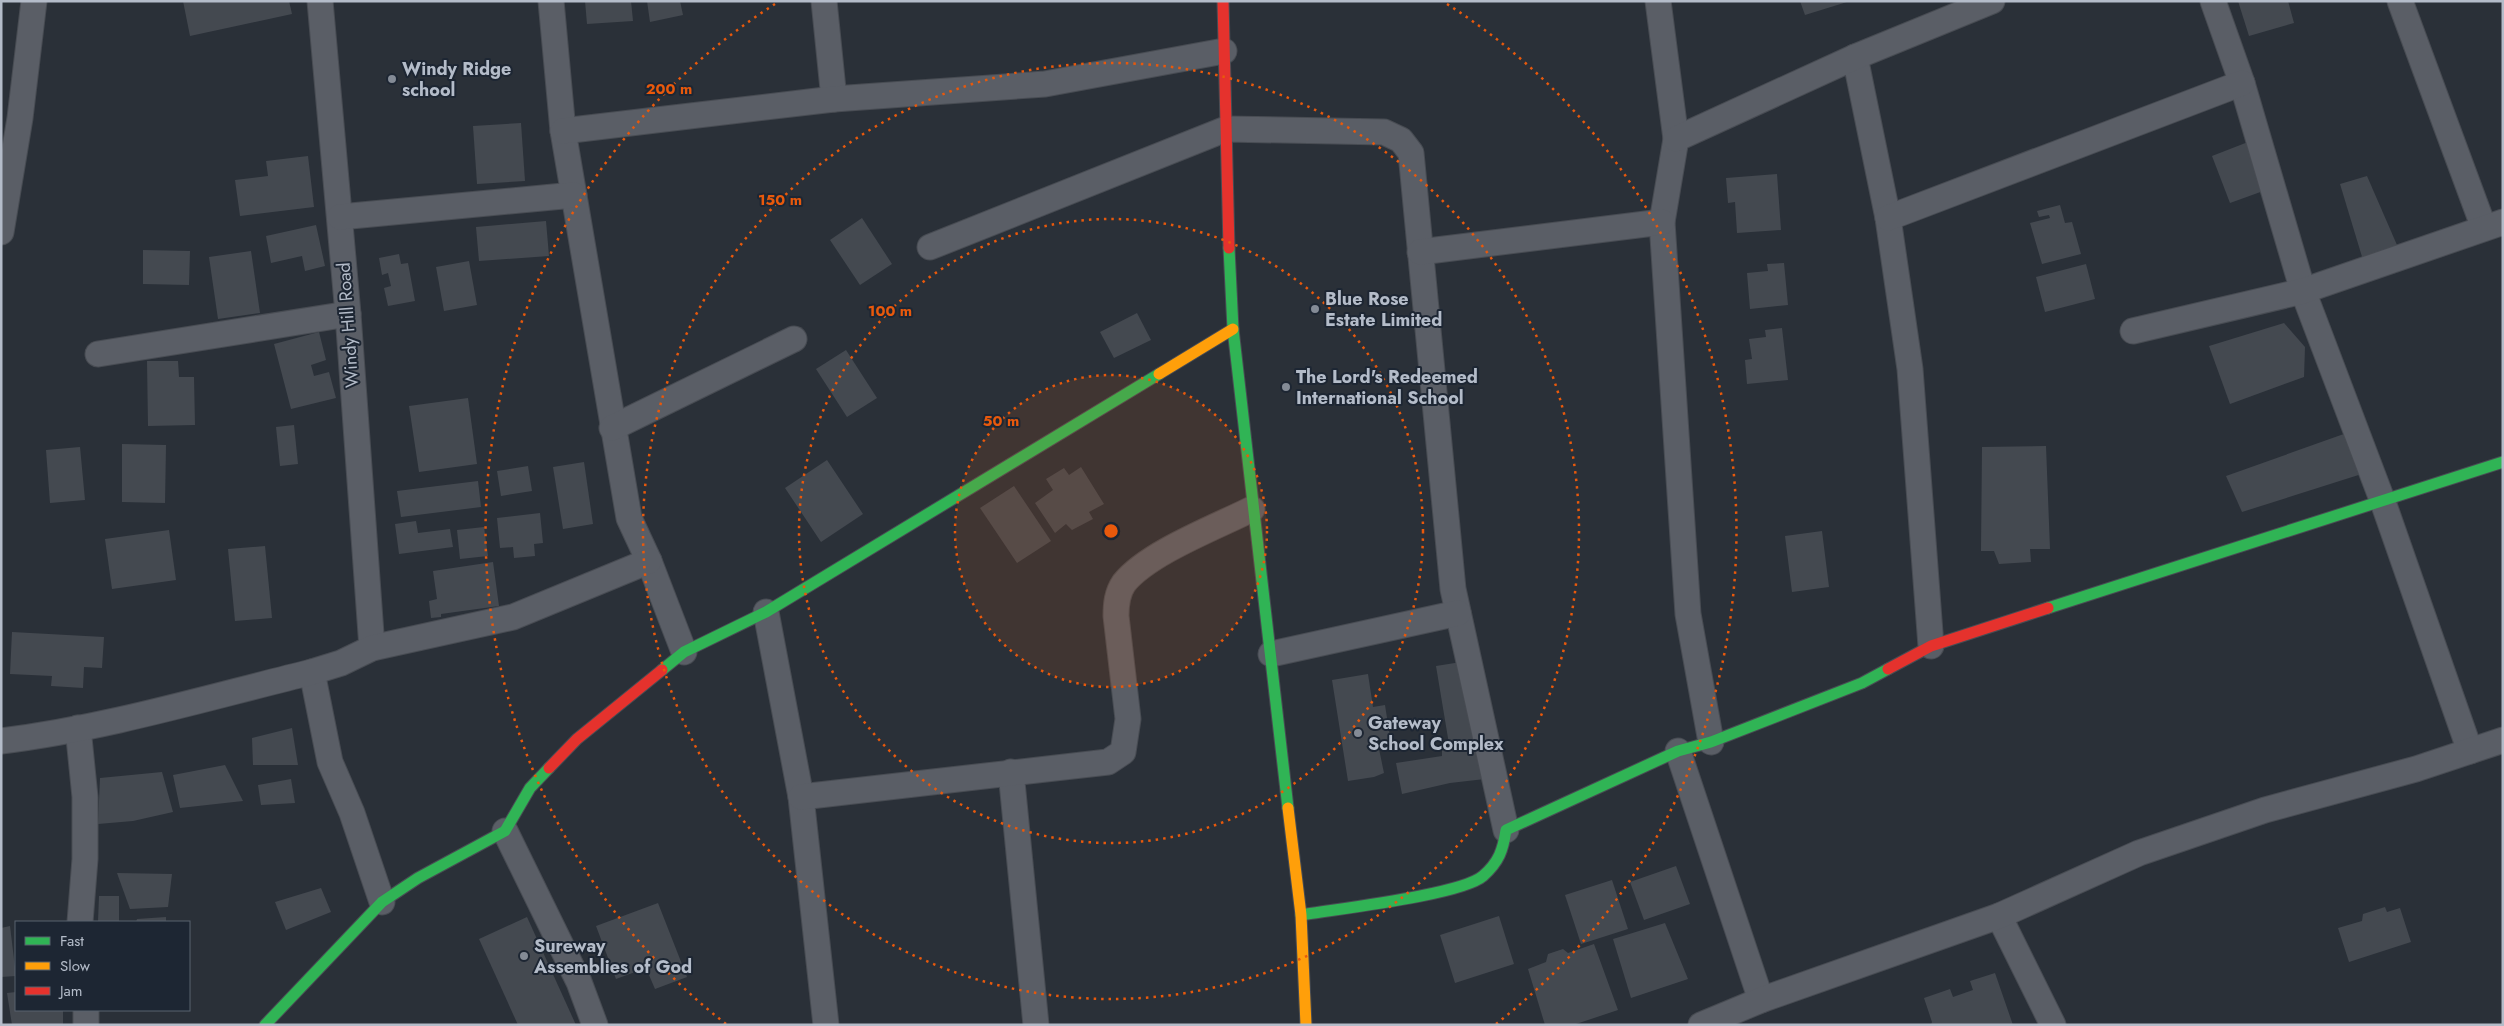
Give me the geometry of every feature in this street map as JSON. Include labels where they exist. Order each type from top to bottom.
[{"type":"street","points":[[1,232],[20,118],[34,1]]},
{"type":"street","name":"Windy Hill Road","points":[[320,1],[348,314],[372,648]]},
{"type":"street","points":[[551,1],[562,131],[629,518],[649,561],[684,652]]},
{"type":"street","points":[[824,1],[834,99]]},
{"type":"street","points":[[1223,1],[1226,185],[1233,329],[1252,509],[1301,915],[1306,1025]]},
{"type":"street","points":[[1658,1],[1676,139],[1662,222],[1688,614],[1711,742]]},
{"type":"street","points":[[1676,139],[1855,57],[1992,1]]},
{"type":"street","points":[[2213,1],[2242,83],[2303,291],[2383,502],[2470,751]]},
{"type":"street","points":[[2133,331],[2303,291],[2493,225],[2400,1]]},
{"type":"street","points":[[562,131],[834,99],[1045,84],[1224,51]]},
{"type":"street","points":[[1855,57],[1888,218],[1910,369],[1931,646]]},
{"type":"street","points":[[1888,218],[2242,83]]},
{"type":"street","points":[[930,247],[1226,129],[1384,132],[1401,140],[1411,153],[1439,422],[1453,589],[1506,830],[1502,854],[1482,877],[1448,890],[1301,915]]},
{"type":"street","points":[[340,217],[574,195]]},
{"type":"street","points":[[1420,252],[1662,222]]},
{"type":"street","points":[[98,354],[348,314]]},
{"type":"street","points":[[266,1025],[382,902],[418,878],[505,831],[530,788],[577,739],[684,652],[766,612],[1233,329]]},
{"type":"street","points":[[612,428],[794,339]]},
{"type":"street","points":[[1506,830],[1678,751],[1711,742],[1862,683],[1931,646],[2503,462]]},
{"type":"street","points":[[801,797],[1108,762],[1123,752],[1128,719],[1116,616],[1116,599],[1124,584],[1144,562],[1252,509]]},
{"type":"street","points":[[1,741],[122,720],[312,672],[341,663],[372,648],[513,617],[649,561]]},
{"type":"street","points":[[766,612],[801,797],[826,1025]]},
{"type":"street","points":[[1270,654],[1458,613]]},
{"type":"street","points":[[312,672],[330,762],[352,813],[382,902]]},
{"type":"street","points":[[78,728],[85,797],[85,860],[80,921]]},
{"type":"street","points":[[1701,1025],[1760,1000],[1999,916],[2139,853],[2265,810],[2416,769],[2503,740]]},
{"type":"street","points":[[1678,751],[1760,1000]]},
{"type":"street","points":[[1011,772],[1036,1025]]},
{"type":"street","points":[[505,831],[579,982],[595,1025]]},
{"type":"street","points":[[1999,916],[2053,1025]]},
{"type":"street","points":[[86,1011],[86,1025]]},
{"type":"building","points":[[183,1],[289,1],[292,14],[190,36]]},
{"type":"building","points":[[585,1],[631,1],[633,21],[587,24]]},
{"type":"building","points":[[647,1],[680,1],[683,15],[650,22]]},
{"type":"building","points":[[1800,1],[1847,1],[1847,2],[1805,15]]},
{"type":"building","points":[[2238,1],[2288,1],[2294,23],[2249,36]]},
{"type":"building","points":[[521,123],[525,181],[477,184],[473,126]]},
{"type":"building","points":[[2248,142],[2266,190],[2230,203],[2212,156]]},
{"type":"building","points":[[308,156],[314,207],[240,216],[235,180],[268,176],[266,161]]},
{"type":"building","points":[[1777,174],[1781,230],[1737,233],[1735,202],[1728,203],[1726,178]]},
{"type":"building","points":[[2367,176],[2397,245],[2363,260],[2340,184]]},
{"type":"building","points":[[2060,205],[2065,223],[2072,222],[2081,254],[2042,264],[2030,223],[2050,218],[2049,215],[2039,217],[2037,211]]},
{"type":"building","points":[[862,218],[892,264],[860,285],[830,240]]},
{"type":"building","points":[[546,221],[549,256],[479,261],[476,227]]},
{"type":"building","points":[[316,225],[325,266],[305,271],[302,256],[271,263],[266,236]]},
{"type":"building","points":[[143,250],[190,251],[189,285],[143,284]]},
{"type":"building","points":[[251,251],[260,313],[218,319],[209,257]]},
{"type":"building","points":[[399,254],[401,264],[408,263],[415,301],[388,306],[384,288],[391,286],[388,273],[382,275],[379,258]]},
{"type":"building","points":[[469,261],[477,305],[444,311],[436,267]]},
{"type":"building","points":[[1784,263],[1788,305],[1750,309],[1747,273],[1768,271],[1767,264]]},
{"type":"building","points":[[2086,264],[2095,299],[2045,312],[2036,277]]},
{"type":"building","points":[[1137,313],[1151,340],[1114,358],[1100,332]]},
{"type":"building","points":[[2284,323],[2305,347],[2304,377],[2230,404],[2209,346]]},
{"type":"building","points":[[1782,328],[1788,380],[1747,384],[1745,360],[1752,359],[1749,339],[1766,337],[1765,330]]},
{"type":"building","points":[[319,332],[326,360],[311,365],[314,376],[329,372],[336,398],[291,409],[274,344]]},
{"type":"building","points":[[846,350],[877,398],[847,417],[816,369]]},
{"type":"building","points":[[147,361],[178,361],[179,377],[194,377],[195,425],[148,426]]},
{"type":"building","points":[[468,398],[477,464],[419,472],[409,406]]},
{"type":"building","points":[[294,425],[298,464],[280,466],[276,427]]},
{"type":"building","points":[[2355,430],[2368,472],[2242,512],[2226,476]]},
{"type":"building","points":[[122,444],[166,445],[165,503],[122,502]]},
{"type":"building","points":[[2046,446],[2050,549],[2030,549],[2031,562],[1999,564],[1994,551],[1981,551],[1982,447]]},
{"type":"building","points":[[80,447],[85,500],[50,503],[46,450]]},
{"type":"building","points":[[827,460],[863,514],[821,542],[785,488]]},
{"type":"building","points":[[584,462],[593,524],[563,529],[553,467]]},
{"type":"building","points":[[528,466],[532,491],[501,496],[497,471]]},
{"type":"building","points":[[1081,467],[1104,504],[1089,512],[1093,519],[1072,530],[1066,524],[1055,533],[1035,503],[1053,490],[1046,479],[1064,468],[1069,475]]},
{"type":"building","points":[[478,481],[481,507],[401,517],[397,491]]},
{"type":"building","points":[[1014,486],[1051,541],[1017,563],[980,508]]},
{"type":"building","points":[[540,513],[543,543],[534,544],[535,556],[514,558],[513,547],[500,548],[497,518]]},
{"type":"building","points":[[416,521],[418,533],[450,529],[453,547],[399,554],[395,524]]},
{"type":"building","points":[[484,527],[488,556],[460,559],[457,530]]},
{"type":"building","points":[[169,530],[176,580],[112,589],[105,539]]},
{"type":"building","points":[[1822,531],[1829,587],[1792,592],[1785,536]]},
{"type":"building","points":[[265,546],[272,618],[235,621],[228,549]]},
{"type":"building","points":[[493,562],[499,606],[441,614],[441,617],[431,618],[429,601],[437,599],[433,571]]},
{"type":"building","points":[[12,632],[104,637],[102,668],[84,667],[83,688],[51,686],[52,676],[10,674]]},
{"type":"building","points":[[1461,662],[1485,779],[1450,783],[1402,794],[1396,763],[1442,756],[1442,750],[1449,744],[1436,666]]},
{"type":"building","points":[[1368,674],[1373,707],[1385,705],[1392,750],[1379,749],[1384,773],[1374,777],[1348,781],[1332,680]]},
{"type":"building","points":[[292,728],[298,765],[253,765],[252,738]]},
{"type":"building","points":[[225,765],[243,801],[180,808],[173,775]]},
{"type":"building","points":[[162,772],[173,812],[133,821],[98,824],[100,778]]},
{"type":"building","points":[[291,779],[295,803],[261,805],[258,785]]},
{"type":"building","points":[[1676,866],[1690,904],[1644,920],[1630,882]]},
{"type":"building","points":[[117,873],[172,874],[168,907],[130,909]]},
{"type":"building","points":[[1612,880],[1628,929],[1581,944],[1565,895]]},
{"type":"building","points":[[321,888],[331,912],[286,930],[275,902]]},
{"type":"building","points":[[99,896],[119,896],[119,921],[98,921]]},
{"type":"building","points":[[658,903],[687,977],[655,989],[646,968],[616,979],[596,926]]},
{"type":"building","points":[[2385,907],[2387,912],[2400,908],[2411,942],[2349,962],[2338,928],[2362,921],[2363,914]]},
{"type":"building","points":[[1499,916],[1514,964],[1455,983],[1440,935]]},
{"type":"building","points":[[166,917],[166,921],[136,921],[137,919]]},
{"type":"building","points":[[527,917],[576,1025],[518,1025],[479,939]]},
{"type":"building","points":[[1665,923],[1688,979],[1631,998],[1613,939]]},
{"type":"building","points":[[10,926],[15,976],[1,977],[1,928]]},
{"type":"building","points":[[1594,944],[1618,1010],[1573,1025],[1545,1025],[1528,969],[1546,962],[1548,954],[1563,949],[1568,953]]},
{"type":"building","points":[[1995,973],[2013,1025],[1931,1025],[1932,1022],[1924,998],[1950,989],[1953,997],[1973,990],[1970,981]]},
{"type":"building","points":[[15,992],[15,1011],[63,1011],[63,1025],[12,1025],[7,993]]},
{"type":"traffic: fast","points":[[1229,248],[1233,329],[1288,808]]},
{"type":"traffic: fast","points":[[662,670],[684,652],[766,612],[1159,374]]},
{"type":"traffic: fast","points":[[2048,608],[2503,462]]},
{"type":"traffic: fast","points":[[1301,915],[1425,895],[1470,883],[1483,876],[1497,861],[1502,850],[1506,830],[1678,751],[1711,742],[1862,683],[1888,669]]},
{"type":"traffic: fast","points":[[265,1025],[382,902],[418,878],[505,831],[530,788],[549,768]]},
{"type":"traffic: slow","points":[[1159,374],[1233,329]]},
{"type":"traffic: slow","points":[[1288,808],[1301,915],[1306,1025]]},
{"type":"traffic: jam","points":[[1223,1],[1229,248]]},
{"type":"traffic: jam","points":[[1888,669],[1931,646],[2048,608]]},
{"type":"traffic: jam","points":[[549,768],[577,739],[662,670]]},
{"type":"place","name":"Windy Ridge school","points":[[392,79]]},
{"type":"place","name":"Blue Rose Estate Limited","points":[[1315,309]]},
{"type":"place","name":"The Lord's Redeemed International School","points":[[1286,387]]},
{"type":"place","name":"Gateway School Complex","points":[[1358,733]]},
{"type":"place","name":"Sureway Assemblies of God","points":[[524,956]]}]
